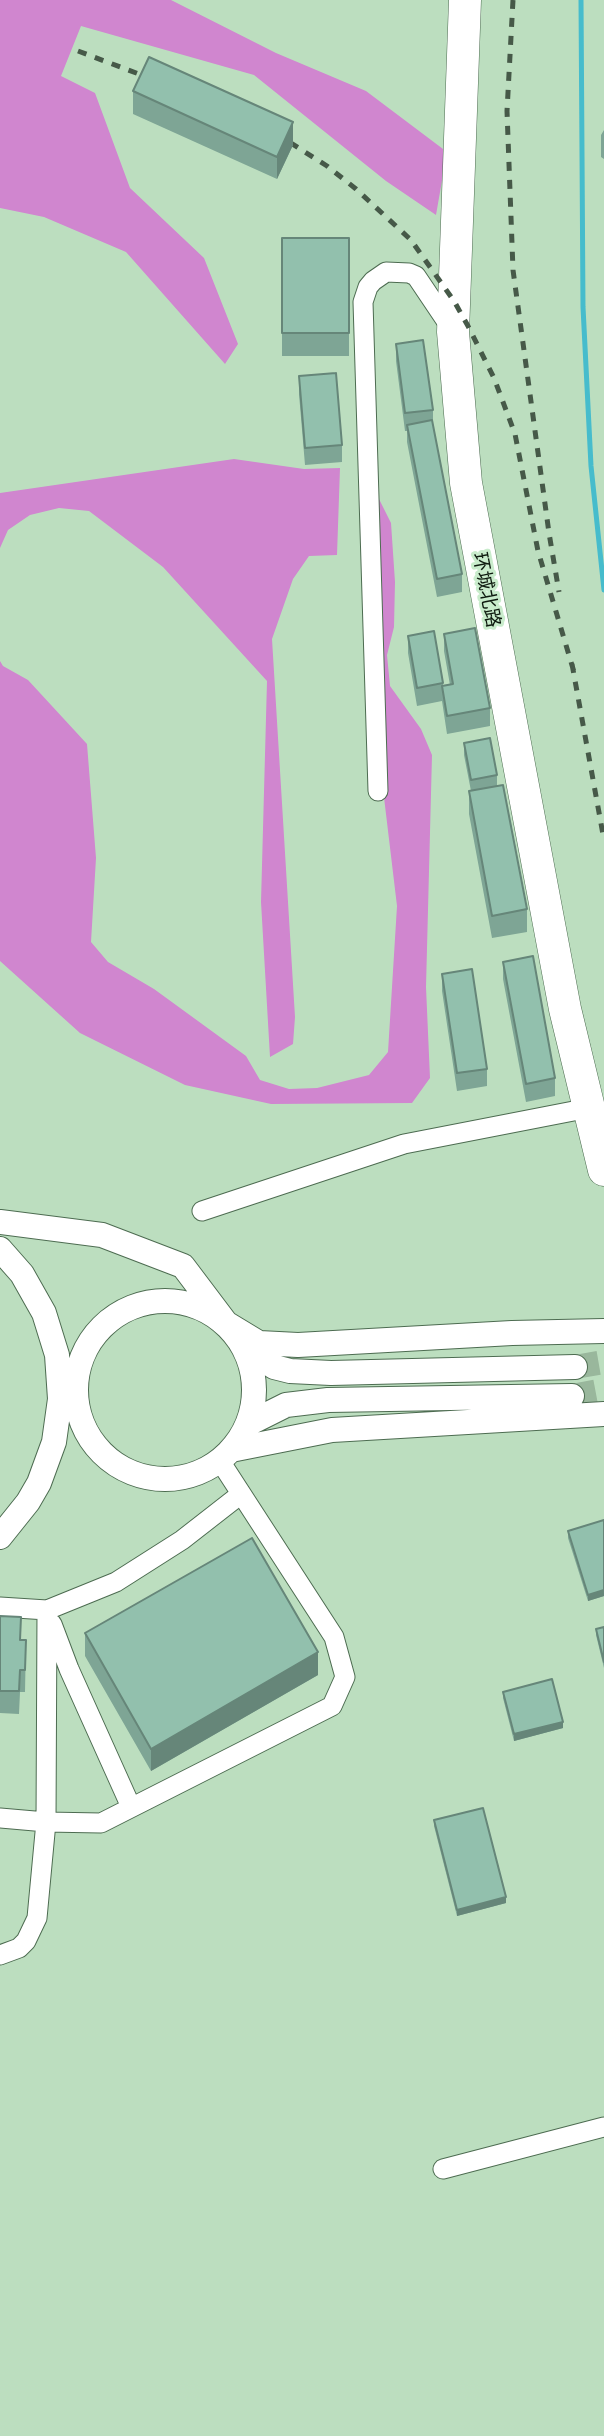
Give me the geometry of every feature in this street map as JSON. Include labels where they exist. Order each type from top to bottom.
[{"type":"main road","name":"环城北路","points":[[465,0],[453,332],[466,483],[565,1009],[604,1171]]},
{"type":"street","points":[[378,791],[364,356],[363,302],[368,287],[386,272],[409,272],[416,276],[453,332]]},
{"type":"street","points":[[202,1211],[404,1144],[589,1108]]},
{"type":"street","points":[[0,1222],[102,1235],[183,1266],[245,1348],[274,1367],[290,1371],[331,1373],[575,1367]]},
{"type":"street","points":[[0,1249],[22,1274],[44,1312],[52,1333],[60,1387],[54,1442],[39,1483],[28,1503],[0,1537]]},
{"type":"street","points":[[60,1387],[99,1329],[124,1310],[154,1300],[192,1304],[214,1314],[259,1343],[298,1345],[512,1333],[604,1331]]},
{"type":"street","points":[[86,1431],[80,1416],[76,1386],[83,1355],[90,1341]]},
{"type":"street","points":[[226,1456],[248,1424],[255,1394],[254,1378],[245,1348]]},
{"type":"street","points":[[60,1387],[94,1444],[111,1461],[131,1473],[177,1479],[207,1469],[226,1456],[332,1430],[604,1414]]},
{"type":"street","points":[[248,1424],[286,1405],[328,1399],[572,1396]]},
{"type":"street","points":[[0,1818],[101,1823],[332,1706],[345,1677],[334,1637],[241,1494],[226,1456]]},
{"type":"street","points":[[0,1607],[47,1610],[116,1582],[181,1541],[241,1494]]},
{"type":"street","points":[[47,1610],[69,1670],[131,1807]]},
{"type":"street","points":[[0,1955],[19,1948],[35,1926],[46,1822],[47,1610]]},
{"type":"street","points":[[443,2169],[604,2127]]},
{"type":"shaded area","points":[[0,0],[171,0],[276,53],[366,91],[447,152],[436,215],[386,181],[254,75],[81,26],[61,76],[95,93],[130,188],[204,258],[238,344],[225,364],[126,252],[44,217],[0,208]]},
{"type":"shaded area","points":[[234,459],[304,469],[340,468],[337,555],[309,556],[293,579],[272,639],[295,1017],[293,1044],[270,1057],[261,902],[267,681],[163,567],[89,511],[59,508],[30,515],[8,530],[0,548],[0,493]]},
{"type":"shaded area","points":[[379,499],[391,523],[395,582],[394,627],[387,655],[390,686],[421,729],[432,755],[426,987],[430,1078],[412,1103],[271,1104],[185,1085],[80,1033],[0,961],[0,661],[3,666],[28,680],[87,744],[96,858],[91,942],[108,962],[154,989],[246,1056],[260,1080],[289,1089],[317,1088],[369,1075],[388,1052],[397,906],[383,789],[374,510]]},
{"type":"building","points":[[149,57],[293,122],[277,157],[133,91]]},
{"type":"building","points":[[282,238],[349,238],[349,333],[282,333]]},
{"type":"building","points":[[423,340],[433,410],[405,413],[396,344]]},
{"type":"building","points":[[336,373],[342,445],[305,448],[299,376]]},
{"type":"building","points":[[432,420],[462,574],[437,579],[407,425]]},
{"type":"building","points":[[475,628],[490,708],[447,716],[442,686],[453,684],[444,634]]},
{"type":"building","points":[[434,631],[443,683],[417,688],[408,636]]},
{"type":"building","points":[[490,738],[497,775],[471,780],[464,743]]},
{"type":"building","points":[[503,785],[527,909],[492,916],[469,791]]},
{"type":"building","points":[[533,956],[555,1078],[526,1084],[503,962]]},
{"type":"building","points":[[472,969],[487,1069],[457,1073],[442,974]]},
{"type":"building","points":[[604,1520],[604,1590],[588,1595],[568,1531]]},
{"type":"building","points":[[252,1538],[318,1652],[151,1749],[85,1633]]},
{"type":"building","points":[[0,1616],[21,1617],[20,1640],[26,1640],[25,1670],[20,1670],[19,1691],[0,1691]]},
{"type":"building","points":[[604,1627],[604,1662],[596,1629]]},
{"type":"building","points":[[552,1679],[563,1722],[514,1734],[503,1692]]},
{"type":"building","points":[[483,1808],[506,1897],[457,1910],[434,1820]]},
{"type":"waterway","points":[[581,0],[583,307],[591,466],[604,590]]},
{"type":"tunnel","points":[[575,1367],[604,1362]]},
{"type":"tunnel","points":[[572,1396],[604,1390]]},
{"type":"railway","points":[[513,0],[507,111],[513,270],[559,592]]},
{"type":"railway","points":[[78,51],[160,82]]},
{"type":"railway","points":[[275,133],[327,166],[411,240],[454,301],[468,326],[494,378],[515,434],[538,551],[574,672]]},
{"type":"railway","points":[[572,664],[604,840]]}]
